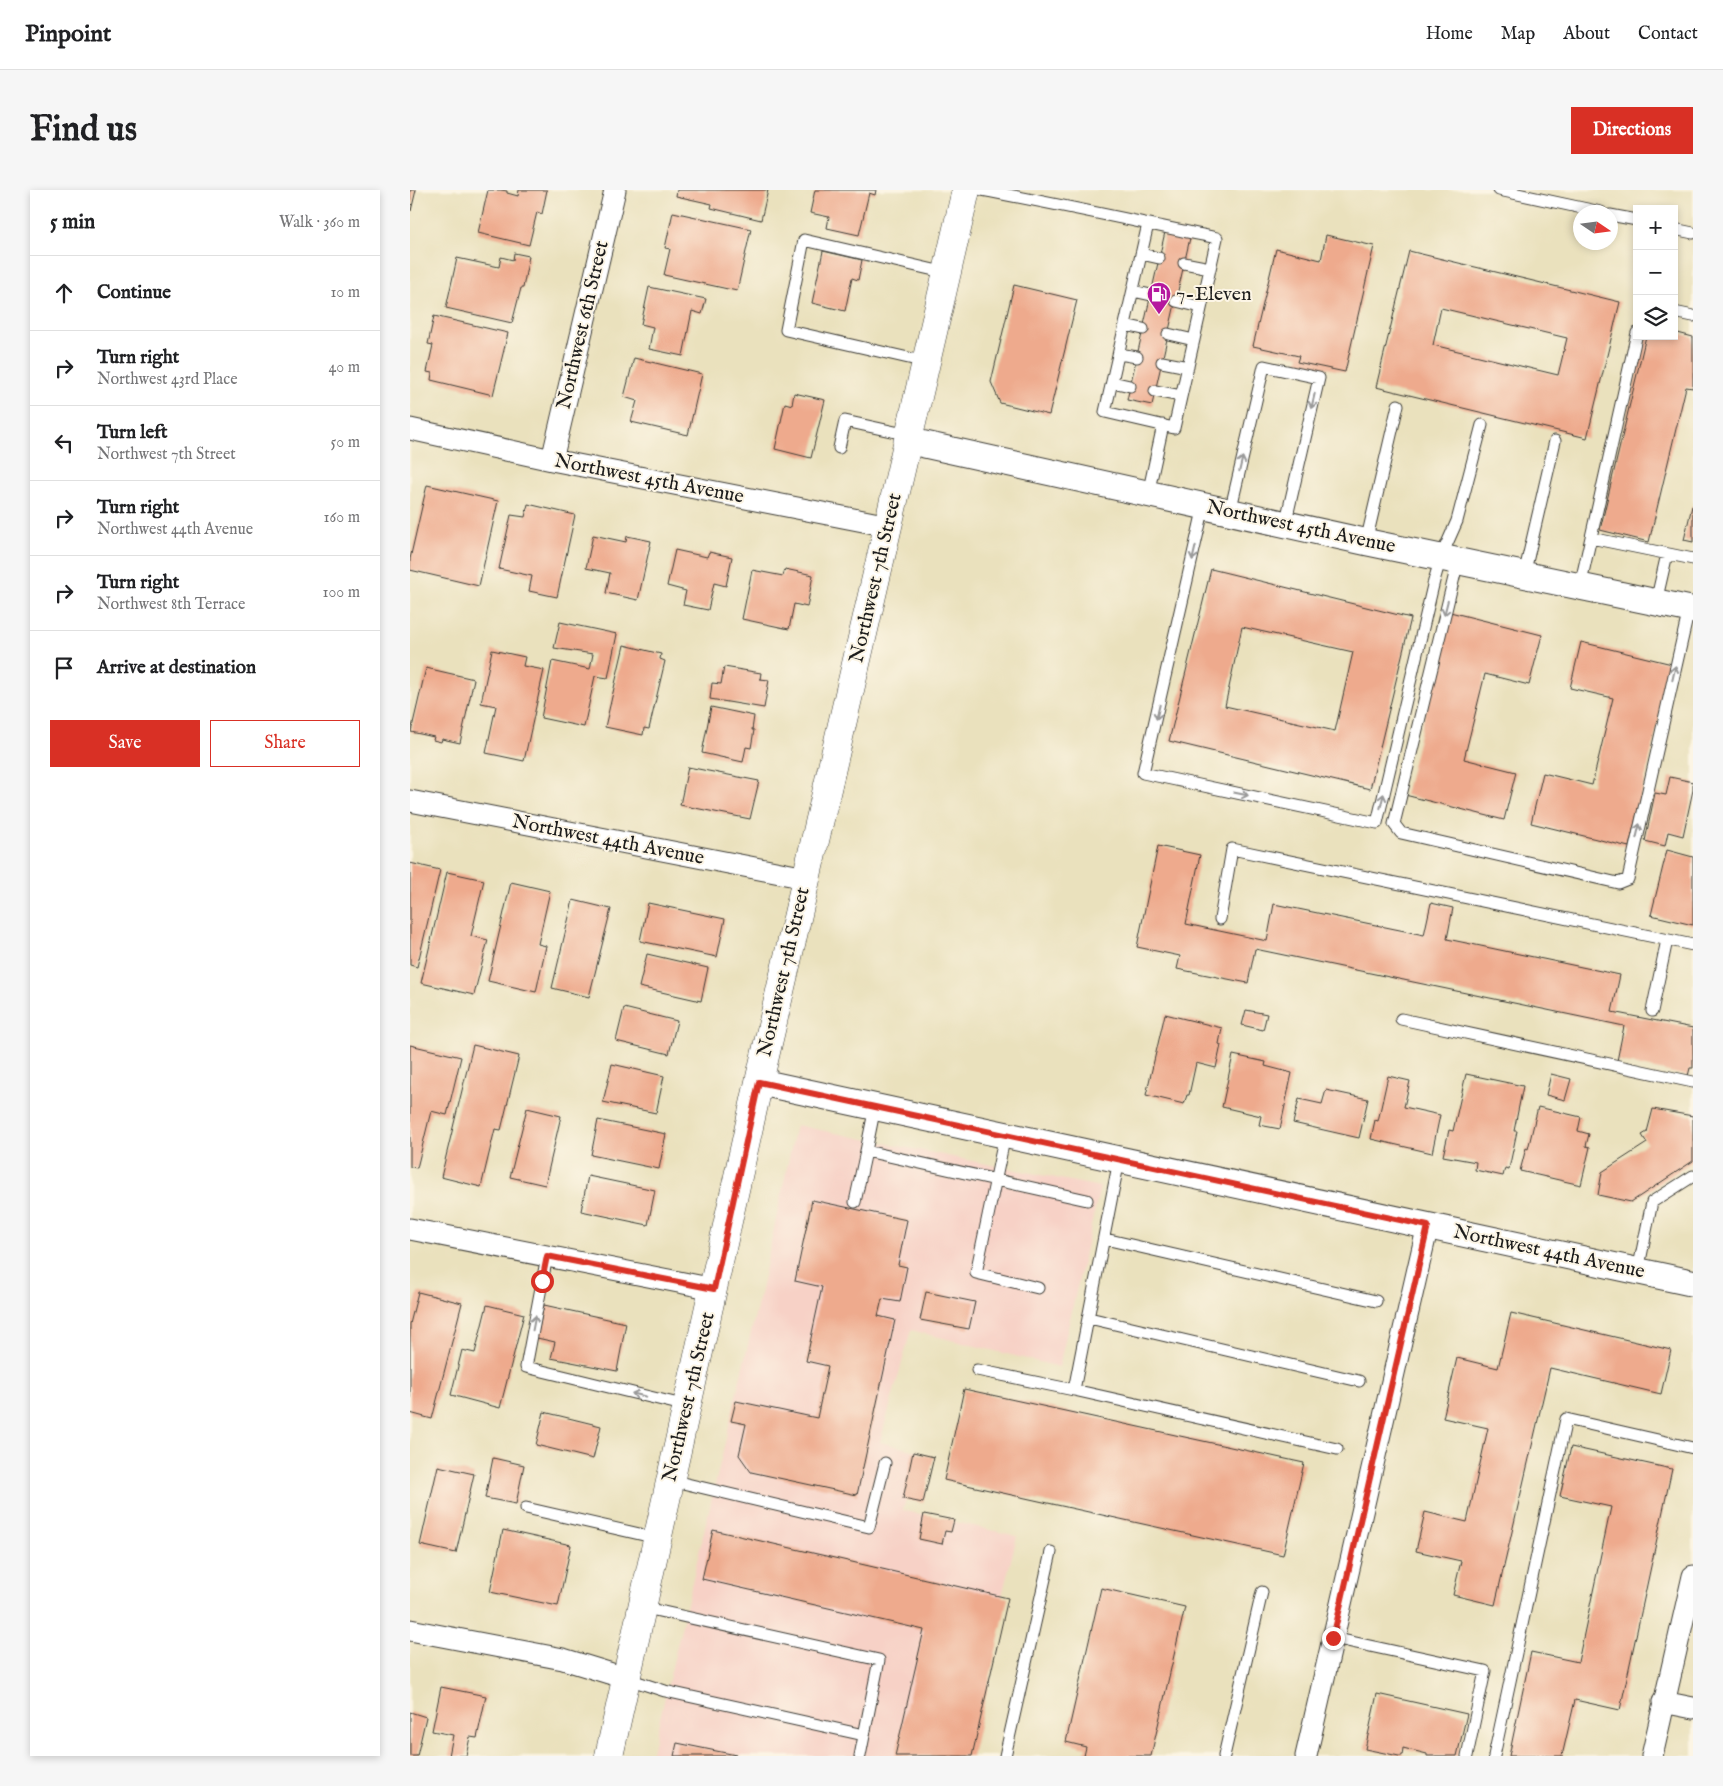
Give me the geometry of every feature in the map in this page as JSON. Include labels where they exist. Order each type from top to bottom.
[{"type":"main road","name":"Northwest 7th Street","points":[[609,1756],[759,1082],[910,438],[966,190]]},
{"type":"street","name":"Northwest 6th Street","points":[[552,460],[615,190]]},
{"type":"street","name":"Northwest 45th Avenue","points":[[410,429],[552,460],[888,526]]},
{"type":"street","name":"Northwest 45th Avenue","points":[[910,438],[1148,494],[1366,542],[1691,609]]},
{"type":"street","name":"Northwest 44th Avenue","points":[[410,801],[806,878]]},
{"type":"street","name":"Northwest 44th Avenue","points":[[759,1082],[1693,1283]]},
{"type":"street","points":[[1306,1756],[1428,1226]]},
{"type":"street","points":[[410,1229],[714,1289]]},
{"type":"street","points":[[1652,1756],[1663,1702],[1692,1584]]},
{"type":"street","points":[[410,1630],[563,1659],[625,1678]]},
{"type":"street","points":[[1663,1702],[1693,1708]]},
{"type":"lane","points":[[982,190],[1217,238],[1174,428],[1105,412],[1148,224]]},
{"type":"lane","points":[[1499,190],[1573,206]]},
{"type":"lane","points":[[1618,216],[1633,219]]},
{"type":"lane","points":[[1678,230],[1693,233]]},
{"type":"lane","points":[[927,362],[786,330],[804,240],[947,273]]},
{"type":"lane","points":[[1141,254],[1159,258]]},
{"type":"lane","points":[[1184,263],[1210,268]]},
{"type":"lane","points":[[1133,291],[1151,295]]},
{"type":"lane","points":[[1176,301],[1202,307]]},
{"type":"lane","points":[[1678,313],[1693,316]]},
{"type":"lane","points":[[1125,325],[1143,329]]},
{"type":"lane","points":[[1168,334],[1194,340]]},
{"type":"lane","points":[[1580,586],[1635,340]]},
{"type":"lane","points":[[1119,354],[1137,357]]},
{"type":"lane","points":[[1162,362],[1188,367]]},
{"type":"lane","points":[[1230,512],[1264,366],[1319,378],[1284,524]]},
{"type":"lane","points":[[1112,382],[1130,386]]},
{"type":"lane","points":[[1155,391],[1181,396]]},
{"type":"lane","points":[[1366,542],[1398,405]]},
{"type":"lane","points":[[839,448],[845,421],[910,438]]},
{"type":"lane","points":[[1148,494],[1163,425]]},
{"type":"lane","points":[[1482,426],[1457,521],[1394,824],[1401,833],[1618,883],[1628,879],[1691,609]]},
{"type":"lane","points":[[1524,575],[1555,441]]},
{"type":"lane","points":[[1204,506],[1143,773],[1377,823],[1449,559]]},
{"type":"lane","points":[[1591,538],[1693,559]]},
{"type":"lane","points":[[1656,602],[1667,554]]},
{"type":"lane","points":[[1220,919],[1232,849],[1693,945]]},
{"type":"lane","points":[[1652,1011],[1667,940]]},
{"type":"lane","points":[[1401,1020],[1693,1082]]},
{"type":"lane","points":[[855,1202],[875,1107]]},
{"type":"lane","points":[[1005,1135],[976,1273],[1038,1288]]},
{"type":"lane","points":[[866,1151],[1087,1200]]},
{"type":"lane","points":[[1074,1390],[1119,1160]]},
{"type":"lane","points":[[1638,1271],[1652,1202],[1693,1176]]},
{"type":"lane","points":[[1105,1239],[1376,1302]]},
{"type":"lane","points":[[547,1256],[526,1367],[687,1406]]},
{"type":"lane","points":[[1089,1318],[1359,1381]]},
{"type":"lane","points":[[977,1370],[1337,1449]]},
{"type":"lane","points":[[1494,1756],[1566,1419],[1693,1448]]},
{"type":"lane","points":[[670,1480],[869,1527],[885,1463]]},
{"type":"lane","points":[[526,1508],[657,1538]]},
{"type":"lane","points":[[1004,1756],[1051,1552]]},
{"type":"lane","points":[[1224,1756],[1262,1592]]},
{"type":"lane","points":[[641,1607],[879,1660],[860,1756]]},
{"type":"lane","points":[[1333,1638],[1485,1671],[1467,1756]]},
{"type":"lane","points":[[625,1678],[665,1691],[864,1735]]},
{"type":"shaded area","points":[[796,1125],[1100,1187],[1059,1367],[911,1330],[880,1442],[919,1452],[903,1510],[1017,1536],[962,1756],[651,1756],[761,1290]]},
{"type":"building","points":[[410,190],[416,190],[411,211],[410,210]]},
{"type":"building","points":[[488,190],[507,191],[507,193],[518,196],[519,190],[547,190],[542,214],[537,212],[529,245],[478,233]]},
{"type":"building","points":[[677,190],[768,190],[761,220],[711,208],[712,204],[676,196]]},
{"type":"building","points":[[815,190],[876,190],[875,195],[869,193],[859,235],[827,228],[829,217],[810,213]]},
{"type":"building","points":[[673,212],[751,229],[737,291],[664,275],[670,249],[665,248]]},
{"type":"building","name":"7-Eleven","points":[[1165,232],[1190,238],[1152,405],[1127,400]]},
{"type":"building","points":[[1326,235],[1374,246],[1345,372],[1297,362],[1299,356],[1253,346],[1276,249],[1321,260]]},
{"type":"building","points":[[823,251],[862,260],[858,280],[852,278],[845,311],[812,303]]},
{"type":"building","points":[[1409,251],[1620,302],[1587,438],[1376,387]],"holes":[[[1441,308],[1567,338],[1558,375],[1433,345]]]},
{"type":"building","points":[[514,253],[529,256],[523,288],[521,288],[512,323],[446,308],[457,258],[499,267],[501,257],[513,260]]},
{"type":"building","points":[[1014,285],[1077,300],[1049,415],[1000,403],[991,382]]},
{"type":"building","points":[[649,287],[706,299],[702,314],[692,311],[683,356],[649,349],[653,327],[641,324]]},
{"type":"building","points":[[434,316],[508,333],[493,395],[431,380],[432,373],[427,372],[433,345],[428,344]]},
{"type":"building","points":[[1678,333],[1693,337],[1693,388],[1686,387],[1649,542],[1600,530],[1645,340],[1678,340]]},
{"type":"building","points":[[634,358],[702,374],[688,435],[631,422],[637,401],[624,397]]},
{"type":"building","points":[[794,393],[825,400],[811,458],[775,449],[785,403],[792,405]]},
{"type":"building","points":[[427,485],[498,501],[479,586],[410,570],[410,559]]},
{"type":"building","points":[[528,504],[575,515],[557,597],[529,591],[532,576],[499,569],[511,515],[525,517]]},
{"type":"building","points":[[1693,506],[1693,542],[1684,540]]},
{"type":"building","points":[[593,535],[626,542],[627,536],[651,541],[638,600],[606,593],[610,573],[586,568]]},
{"type":"building","points":[[675,550],[707,557],[709,552],[732,557],[726,586],[714,583],[708,610],[683,605],[686,591],[667,586]]},
{"type":"building","points":[[785,569],[813,575],[807,607],[794,604],[789,629],[742,619],[752,570],[783,576]]},
{"type":"building","points":[[1211,569],[1411,618],[1370,789],[1169,741]],"holes":[[[1242,627],[1353,652],[1335,731],[1225,706]]]},
{"type":"building","points":[[1450,612],[1542,635],[1529,685],[1485,674],[1464,759],[1516,772],[1504,820],[1405,795]]},
{"type":"building","points":[[560,622],[617,634],[608,678],[595,676],[584,727],[541,718],[552,661],[590,669],[593,654],[554,648]]},
{"type":"building","points":[[1581,642],[1672,664],[1629,847],[1531,823],[1543,773],[1592,785],[1613,698],[1570,688]]},
{"type":"building","points":[[624,645],[661,654],[660,659],[665,661],[649,729],[644,728],[643,735],[605,727]]},
{"type":"building","points":[[492,650],[525,657],[523,666],[544,670],[524,761],[486,753],[496,706],[481,703]]},
{"type":"building","points":[[724,667],[761,673],[760,679],[769,680],[764,708],[710,699],[712,683],[721,684]]},
{"type":"building","points":[[426,668],[474,679],[460,743],[442,739],[441,742],[433,740],[434,737],[411,732]]},
{"type":"building","points":[[711,707],[754,716],[751,748],[746,747],[743,762],[702,753]]},
{"type":"building","points":[[688,767],[759,781],[750,819],[680,805]]},
{"type":"building","points":[[1670,777],[1693,782],[1693,790],[1683,836],[1668,832],[1665,846],[1645,841],[1655,793],[1666,795]]},
{"type":"building","points":[[1158,846],[1200,855],[1186,924],[1267,941],[1274,904],[1424,935],[1431,903],[1453,908],[1447,939],[1620,975],[1612,1012],[1693,1028],[1693,1068],[1690,1068],[1688,1076],[1617,1061],[1624,1026],[1255,949],[1248,983],[1177,969],[1180,956],[1137,947]]},
{"type":"building","points":[[1667,850],[1693,857],[1693,925],[1651,915]]},
{"type":"building","points":[[410,863],[440,870],[417,967],[410,965]]},
{"type":"building","points":[[447,872],[484,880],[471,936],[488,940],[474,995],[421,983]]},
{"type":"building","points":[[511,882],[550,891],[538,944],[546,946],[536,992],[488,981]]},
{"type":"building","points":[[573,900],[611,909],[589,997],[552,988]]},
{"type":"building","points":[[648,903],[725,919],[717,957],[640,941]]},
{"type":"building","points":[[647,954],[708,968],[701,1001],[639,987]]},
{"type":"building","points":[[624,1008],[677,1021],[669,1054],[616,1041]]},
{"type":"building","points":[[1246,1010],[1267,1014],[1263,1030],[1242,1025]]},
{"type":"building","points":[[1165,1014],[1222,1028],[1219,1044],[1221,1045],[1216,1068],[1196,1063],[1189,1095],[1187,1095],[1184,1104],[1146,1095]]},
{"type":"building","points":[[410,1045],[461,1057],[447,1115],[431,1111],[417,1168],[410,1167]]},
{"type":"building","points":[[473,1045],[519,1056],[501,1130],[495,1129],[481,1187],[441,1177]]},
{"type":"building","points":[[1233,1055],[1266,1062],[1265,1066],[1292,1073],[1280,1129],[1259,1125],[1261,1116],[1222,1107]]},
{"type":"building","points":[[612,1064],[664,1076],[656,1113],[603,1102]]},
{"type":"building","points":[[1466,1074],[1523,1086],[1514,1131],[1517,1131],[1509,1169],[1505,1168],[1503,1176],[1475,1170],[1476,1162],[1443,1156],[1449,1130],[1453,1131]]},
{"type":"building","points":[[1551,1074],[1571,1079],[1565,1100],[1546,1095]]},
{"type":"building","points":[[1388,1076],[1410,1081],[1404,1107],[1440,1115],[1432,1153],[1371,1139],[1375,1120],[1378,1121]]},
{"type":"building","points":[[1326,1090],[1368,1099],[1359,1138],[1293,1123],[1299,1099],[1322,1104]]},
{"type":"building","points":[[1538,1107],[1581,1117],[1578,1131],[1589,1134],[1586,1146],[1590,1147],[1581,1185],[1520,1171],[1526,1148],[1528,1149]]},
{"type":"building","points":[[527,1108],[561,1116],[545,1185],[510,1177]]},
{"type":"building","points":[[1653,1109],[1693,1116],[1693,1161],[1631,1202],[1598,1195],[1602,1172],[1647,1143],[1642,1135],[1647,1132]]},
{"type":"building","points":[[598,1120],[666,1134],[659,1169],[591,1155]]},
{"type":"building","points":[[588,1176],[655,1190],[648,1225],[581,1211]]},
{"type":"building","points":[[812,1200],[907,1220],[898,1265],[907,1267],[900,1302],[882,1299],[878,1316],[895,1320],[857,1495],[751,1472],[739,1455],[746,1424],[731,1421],[736,1401],[817,1418],[828,1366],[806,1361],[822,1287],[795,1281]]},
{"type":"building","points":[[418,1292],[462,1303],[432,1419],[410,1413],[410,1324]]},
{"type":"building","points":[[926,1292],[975,1302],[969,1329],[920,1320]]},
{"type":"building","points":[[487,1305],[524,1314],[500,1408],[451,1395],[462,1350],[475,1353]]},
{"type":"building","points":[[544,1305],[626,1323],[617,1371],[551,1358],[555,1342],[537,1338]]},
{"type":"building","points":[[1511,1313],[1671,1350],[1661,1394],[1550,1368],[1495,1605],[1453,1595],[1461,1561],[1416,1551],[1425,1512],[1467,1522],[1488,1428],[1443,1418],[1457,1358],[1498,1368]]},
{"type":"building","points":[[964,1389],[1304,1463],[1283,1555],[944,1480]]},
{"type":"building","points":[[544,1412],[601,1426],[593,1459],[536,1445]]},
{"type":"building","points":[[1571,1447],[1672,1469],[1620,1710],[1575,1700],[1562,1756],[1509,1756],[1531,1652],[1578,1662],[1611,1507],[1560,1496]]},
{"type":"building","points":[[913,1452],[934,1457],[923,1503],[903,1499]]},
{"type":"building","points":[[493,1458],[524,1465],[516,1504],[485,1498]]},
{"type":"building","points":[[438,1466],[474,1474],[456,1553],[420,1545]]},
{"type":"building","points":[[924,1514],[954,1520],[951,1532],[945,1531],[942,1544],[919,1539]]},
{"type":"building","points":[[503,1530],[571,1545],[558,1606],[490,1592]]},
{"type":"building","points":[[713,1530],[1008,1598],[972,1756],[895,1756],[924,1630],[702,1579]]},
{"type":"building","points":[[1101,1588],[1185,1607],[1151,1756],[1084,1756],[1086,1747],[1066,1742]]},
{"type":"building","points":[[441,1687],[486,1696],[477,1738],[470,1737],[466,1756],[449,1756],[453,1735],[432,1731]]},
{"type":"building","points":[[1377,1694],[1467,1714],[1457,1756],[1427,1756],[1427,1754],[1403,1748],[1402,1756],[1399,1756],[1365,1749]]},
{"type":"building","points":[[410,1712],[426,1717],[417,1756],[410,1756]]},
{"type":"building","points":[[677,1743],[736,1755],[674,1756]]},
{"type":"place","name":"7-Eleven","points":[[1159,315]]},
{"type":"route","points":[[542,1281],[547,1256],[714,1289],[759,1082],[1428,1226],[1333,1638]]}]
